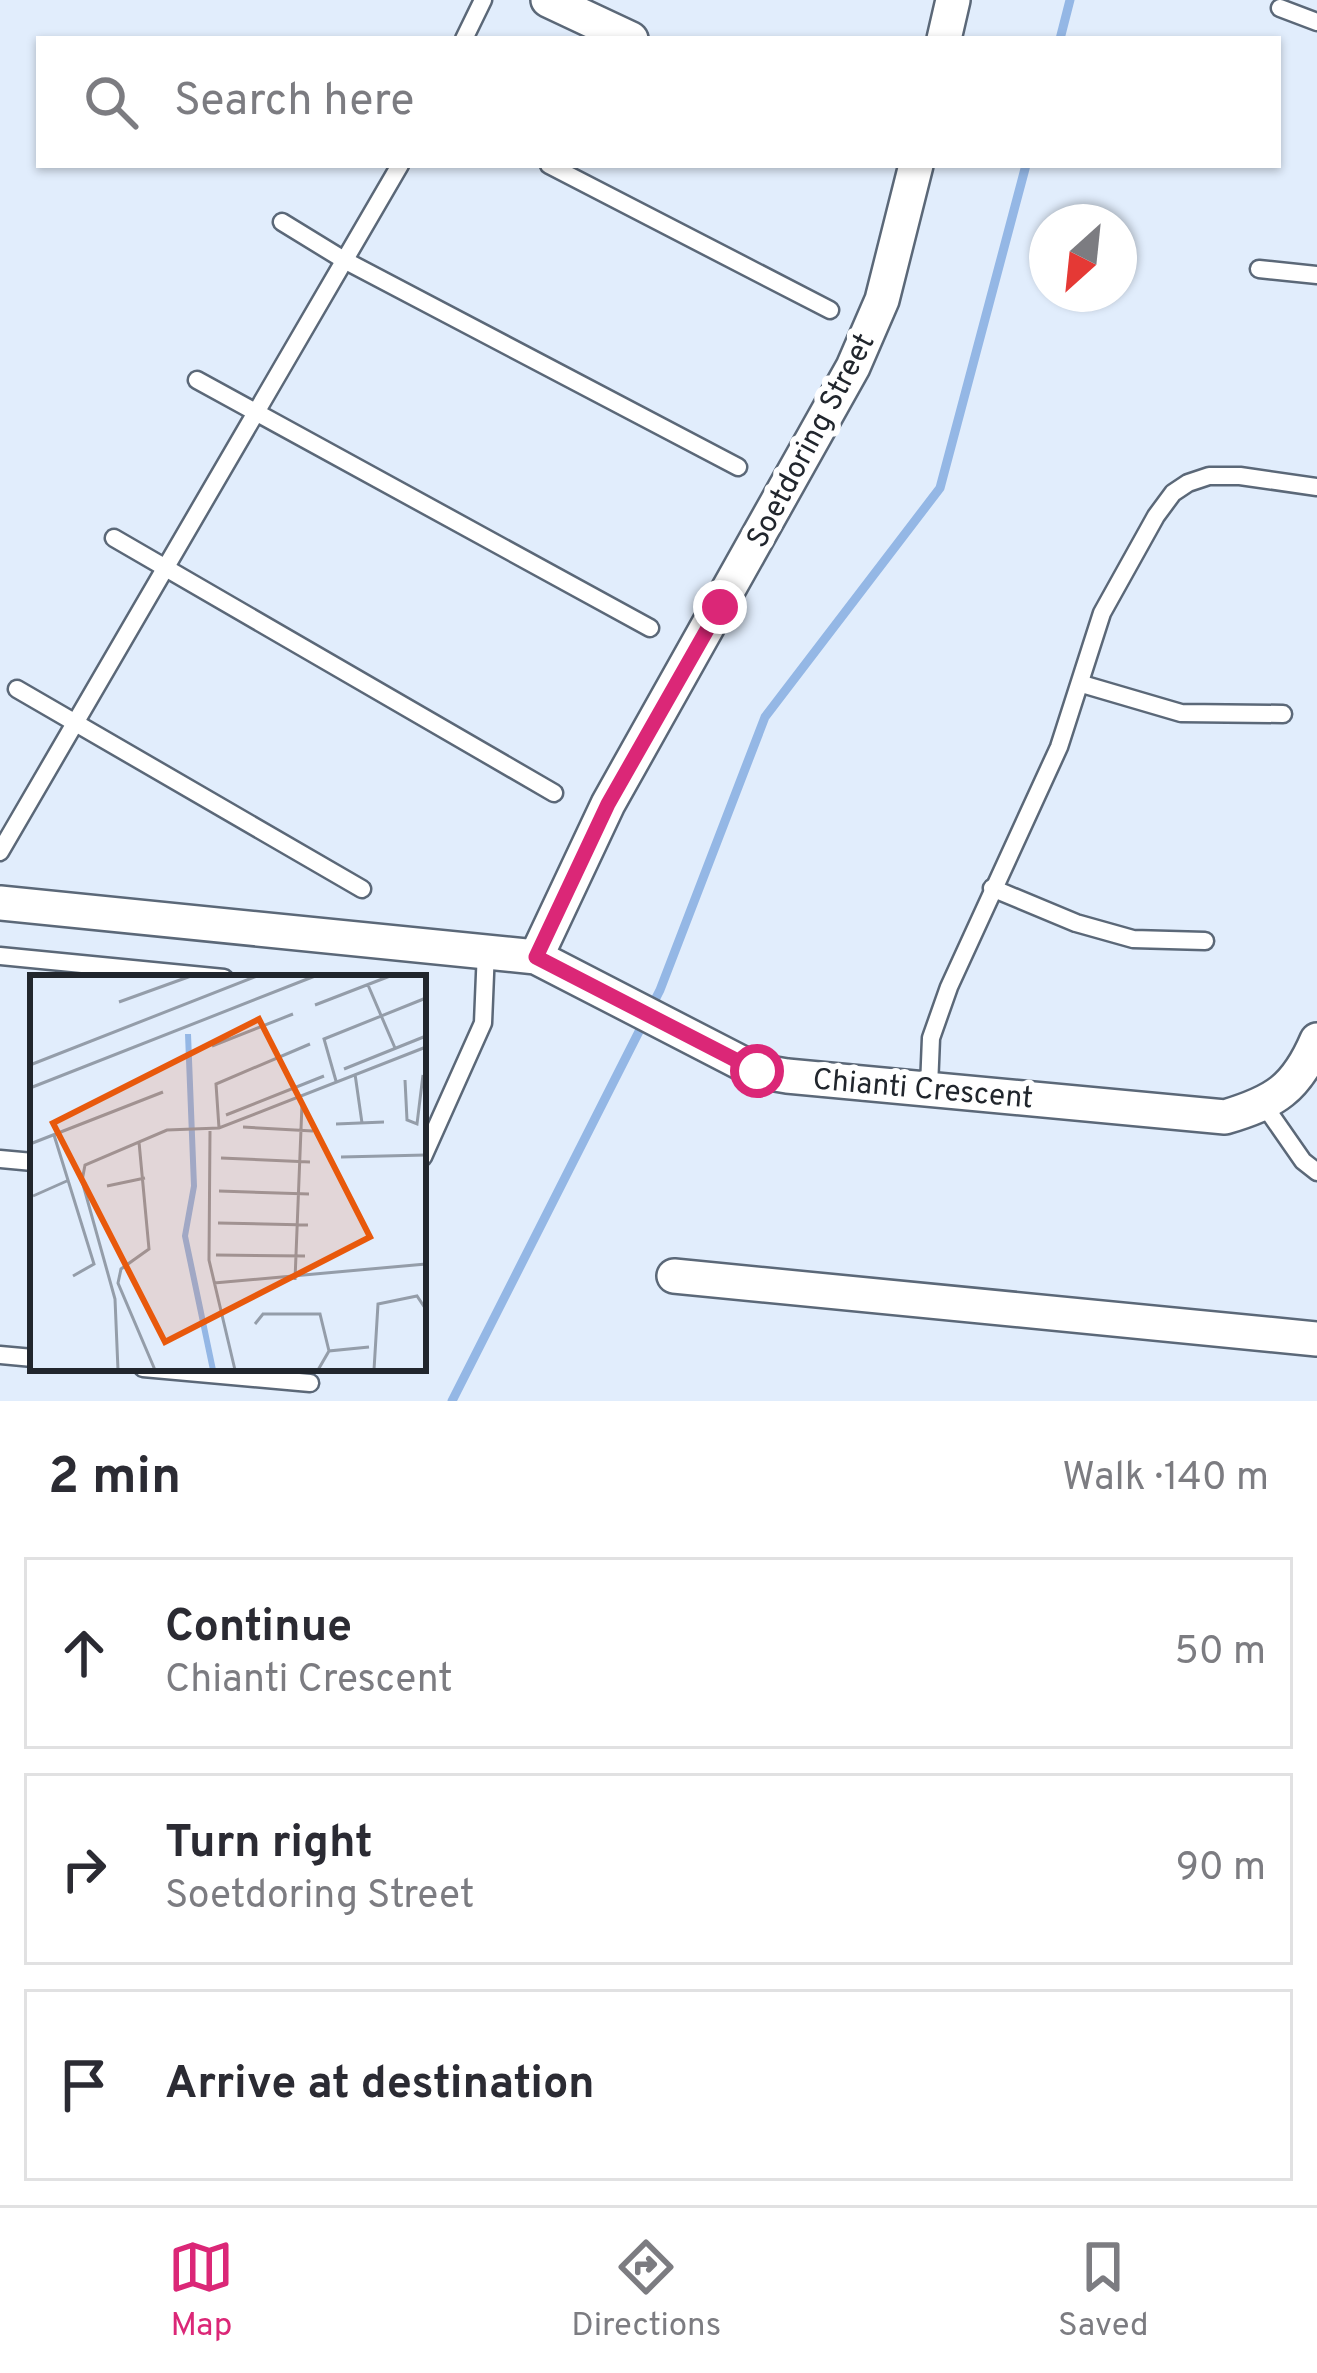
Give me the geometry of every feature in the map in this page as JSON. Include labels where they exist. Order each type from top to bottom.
[{"type":"street","points":[[548,0],[625,36]]},
{"type":"street","points":[[945,36],[953,0]]},
{"type":"street","name":"Soetdoring Street","points":[[536,957],[608,804],[853,367],[882,300],[910,168]]},
{"type":"street","name":"Chianti Crescent","points":[[0,903],[536,957],[757,1071],[1225,1117],[1264,1106],[1291,1085],[1317,1040]]},
{"type":"street","points":[[674,1276],[1317,1339]]},
{"type":"lane","points":[[465,36],[483,0]]},
{"type":"lane","points":[[1280,8],[1317,22]]},
{"type":"lane","points":[[0,852],[398,168]]},
{"type":"lane","points":[[555,168],[830,310]]},
{"type":"lane","points":[[281,222],[344,260],[738,467]]},
{"type":"lane","points":[[1259,269],[1317,274]]},
{"type":"lane","points":[[197,380],[650,628]]},
{"type":"lane","points":[[929,1087],[931,1038],[992,888],[1059,747],[1102,613],[1173,493],[1209,476],[1317,487]]},
{"type":"lane","points":[[113,538],[554,793]]},
{"type":"lane","points":[[1082,684],[1181,713],[1283,713]]},
{"type":"lane","points":[[17,689],[362,889]]},
{"type":"lane","points":[[992,888],[1076,923],[1133,939],[1205,941]]},
{"type":"lane","points":[[426,1150],[483,1024],[486,949]]},
{"type":"lane","points":[[0,956],[166,975]]},
{"type":"lane","points":[[1264,1106],[1317,1172]]},
{"type":"lane","points":[[0,1159],[30,1162]]},
{"type":"lane","points":[[0,1355],[30,1358]]},
{"type":"lane","points":[[176,1371],[310,1383]]},
{"type":"waterway","points":[[1061,36],[1070,0]]},
{"type":"waterway","points":[[452,1401],[660,990],[765,717],[940,488],[1025,168]]},
{"type":"route","points":[[720,607],[608,804],[536,957],[757,1071]]}]
